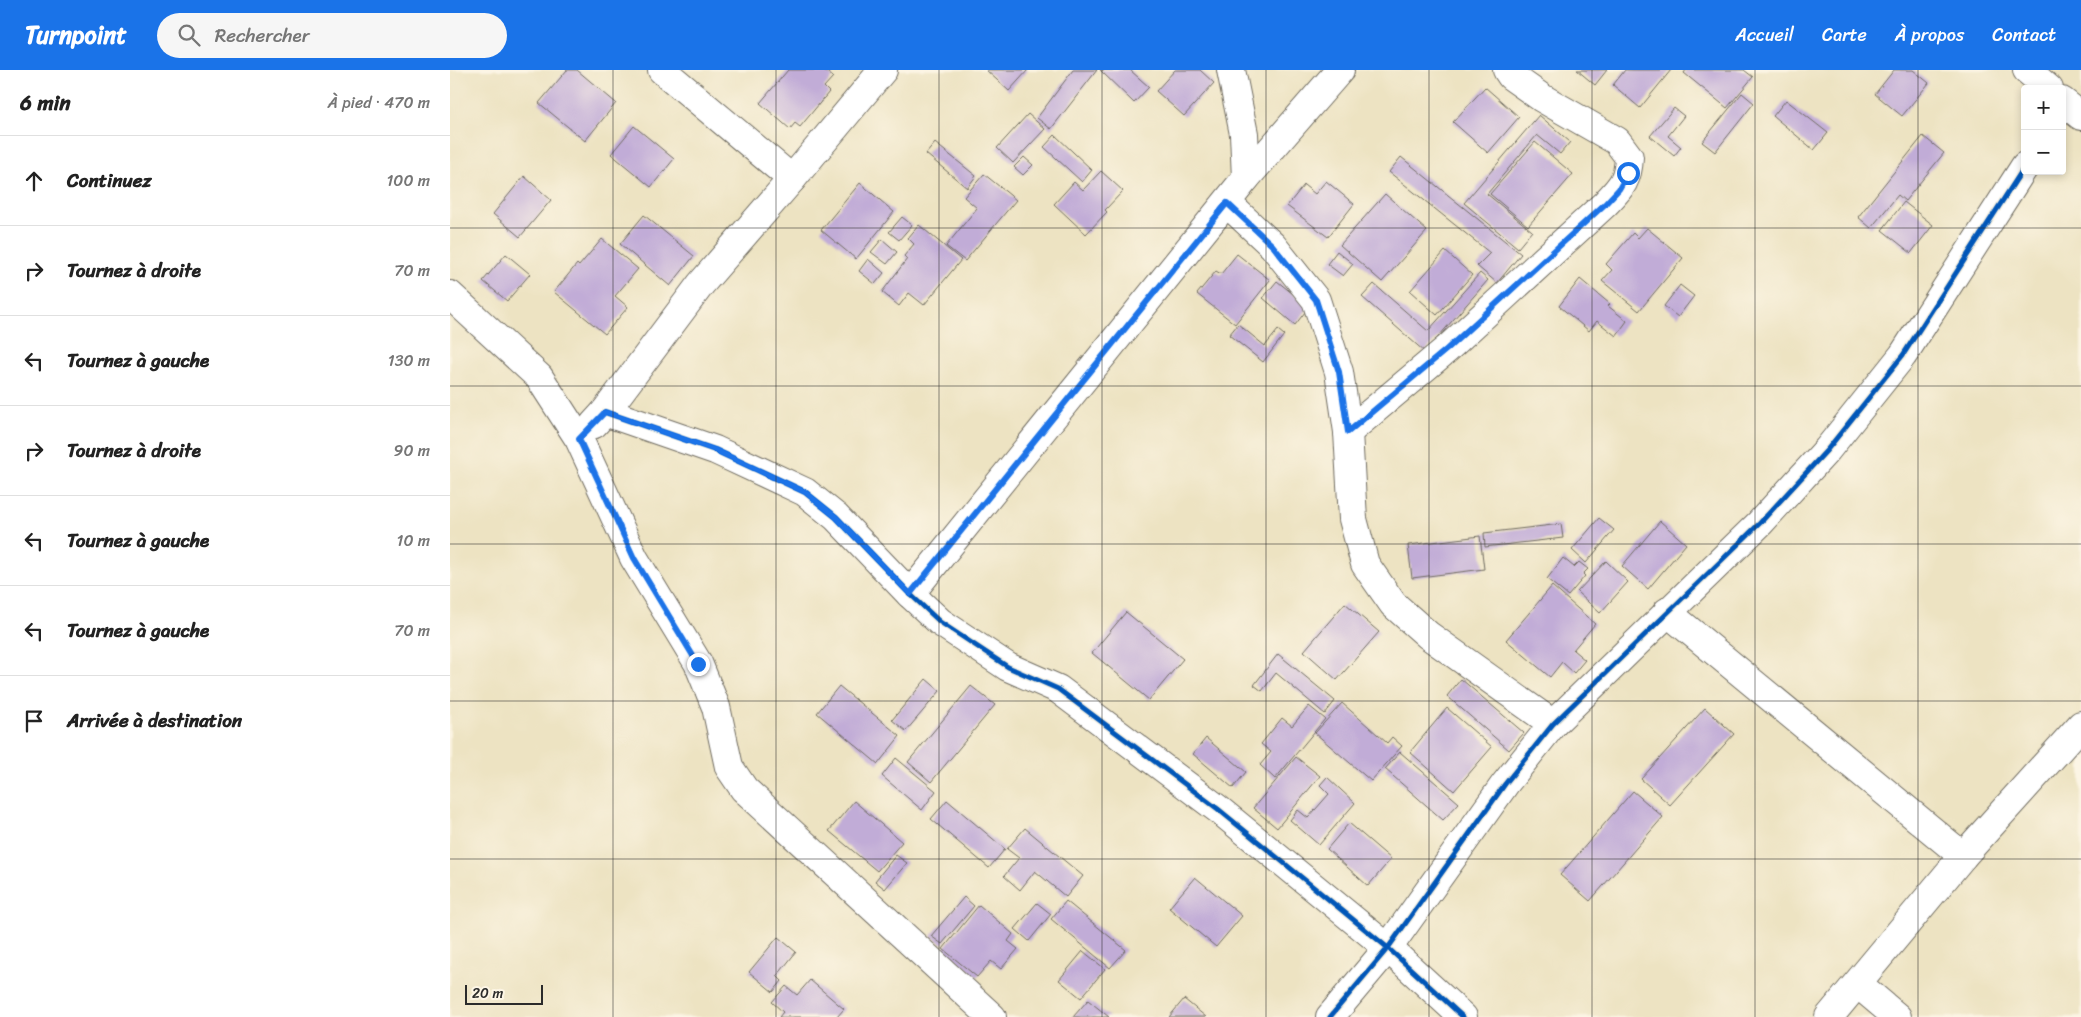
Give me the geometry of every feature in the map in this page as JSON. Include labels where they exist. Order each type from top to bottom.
[{"type":"street","points":[[662,70],[792,179]]},
{"type":"street","points":[[579,439],[605,412],[701,284],[883,70]]},
{"type":"street","points":[[1231,70],[1244,134],[1246,178]]},
{"type":"street","points":[[910,594],[1246,178],[1340,70]]},
{"type":"street","points":[[1348,432],[1447,349],[1605,204],[1619,189],[1628,173],[1629,157],[1617,141],[1542,98],[1511,76],[1507,70]]},
{"type":"street","points":[[2027,70],[2044,85]]},
{"type":"street","points":[[1330,1017],[1388,948],[1505,784],[1553,724],[1666,612],[1760,523],[1827,450],[1903,355],[2021,172]]},
{"type":"street","points":[[1227,203],[1273,246],[1316,300],[1339,372],[1348,432],[1353,519],[1365,564],[1393,604],[1428,635],[1553,724]]},
{"type":"street","points":[[450,295],[539,377],[579,439],[634,558],[698,664],[716,707],[729,767],[744,789],[992,1017]]},
{"type":"street","points":[[605,412],[715,450],[805,492],[836,517],[910,594],[940,622],[1008,667],[1058,690],[1218,809],[1388,948],[1463,1017]]},
{"type":"street","points":[[1666,612],[1963,856]]},
{"type":"street","points":[[1829,1017],[1963,856],[2081,725]]},
{"type":"street","points":[[1858,984],[1897,1017]]},
{"type":"building","points":[[567,70],[577,70],[616,103],[585,141],[539,103]]},
{"type":"building","points":[[788,70],[824,70],[833,77],[824,87],[829,92],[800,127],[795,123],[790,129],[760,103]]},
{"type":"building","points":[[986,70],[1028,70],[1009,91]]},
{"type":"building","points":[[1073,70],[1097,70],[1051,129],[1037,118]]},
{"type":"building","points":[[1100,70],[1130,70],[1149,87],[1134,103]]},
{"type":"building","points":[[1175,70],[1200,70],[1214,83],[1184,116],[1156,91]]},
{"type":"building","points":[[1577,70],[1607,70],[1595,85]]},
{"type":"building","points":[[1625,70],[1671,70],[1640,108],[1613,85]]},
{"type":"building","points":[[1686,70],[1744,70],[1753,77],[1727,108],[1684,73]]},
{"type":"building","points":[[1894,70],[1913,70],[1929,83],[1902,116],[1875,94]]},
{"type":"building","points":[[1485,87],[1519,117],[1488,153],[1453,122]]},
{"type":"building","points":[[1742,93],[1754,103],[1715,152],[1702,142]]},
{"type":"building","points":[[1786,100],[1828,133],[1814,150],[1773,116]]},
{"type":"building","points":[[1674,108],[1684,116],[1668,136],[1681,147],[1674,156],[1650,136]]},
{"type":"building","points":[[1028,114],[1045,129],[1013,163],[997,148]]},
{"type":"building","points":[[1539,115],[1570,142],[1560,154],[1537,135],[1487,194],[1532,231],[1518,248],[1464,203]]},
{"type":"building","points":[[634,126],[674,159],[651,187],[611,154]]},
{"type":"building","points":[[1055,135],[1092,170],[1082,182],[1044,147]]},
{"type":"building","points":[[1923,136],[1944,153],[1905,201],[1898,195],[1871,228],[1858,217]]},
{"type":"building","points":[[1535,142],[1573,174],[1528,226],[1490,194]]},
{"type":"building","points":[[935,143],[976,176],[967,188],[926,154]]},
{"type":"building","points":[[1024,157],[1033,165],[1023,175],[1014,167]]},
{"type":"building","points":[[1401,157],[1521,254],[1497,283],[1477,266],[1490,253],[1389,172]]},
{"type":"building","points":[[1101,171],[1123,191],[1105,210],[1107,212],[1086,234],[1054,204],[1074,182],[1083,190]]},
{"type":"building","points":[[984,174],[1016,200],[965,261],[946,246],[977,208],[964,197]]},
{"type":"building","points":[[524,176],[551,200],[520,237],[493,214]]},
{"type":"building","points":[[1326,181],[1354,204],[1328,237],[1287,206],[1304,185],[1315,194]]},
{"type":"building","points":[[860,183],[894,212],[856,259],[821,230]]},
{"type":"building","points":[[1385,194],[1427,231],[1382,282],[1340,245]]},
{"type":"building","points":[[1904,202],[1933,225],[1911,253],[1882,230]]},
{"type":"building","points":[[644,215],[694,256],[670,286],[620,244]]},
{"type":"building","points":[[902,217],[912,225],[899,240],[889,232]]},
{"type":"building","points":[[919,225],[961,260],[924,305],[909,293],[899,306],[882,292],[907,259],[904,256],[914,244],[908,238]]},
{"type":"building","points":[[1647,228],[1683,258],[1639,311],[1602,281],[1612,270],[1606,264],[1633,233],[1638,238]]},
{"type":"building","points":[[602,239],[638,269],[615,296],[628,307],[605,334],[554,292],[577,264],[579,266]]},
{"type":"building","points":[[882,239],[897,252],[887,264],[871,252]]},
{"type":"building","points":[[1337,251],[1353,264],[1343,276],[1327,264]]},
{"type":"building","points":[[1445,251],[1472,275],[1437,315],[1410,291]]},
{"type":"building","points":[[506,254],[530,274],[507,301],[483,281]]},
{"type":"building","points":[[1237,254],[1270,280],[1235,324],[1197,294],[1216,271],[1221,274]]},
{"type":"building","points":[[868,259],[884,273],[875,284],[859,271]]},
{"type":"building","points":[[1480,273],[1488,280],[1425,352],[1362,297],[1374,284],[1428,331]]},
{"type":"building","points":[[1580,279],[1627,321],[1616,336],[1597,321],[1589,331],[1559,306]]},
{"type":"building","points":[[1277,281],[1309,307],[1295,325],[1263,298]]},
{"type":"building","points":[[1680,285],[1694,296],[1678,317],[1664,306]]},
{"type":"building","points":[[1238,324],[1265,346],[1278,330],[1284,335],[1263,362],[1229,335]]},
{"type":"building","points":[[1599,518],[1614,530],[1586,563],[1572,550]]},
{"type":"building","points":[[1660,521],[1686,544],[1648,589],[1622,566]]},
{"type":"building","points":[[1561,524],[1563,538],[1485,547],[1484,533]]},
{"type":"building","points":[[1480,536],[1484,569],[1412,578],[1408,545]]},
{"type":"building","points":[[1563,558],[1574,567],[1579,562],[1588,569],[1583,574],[1585,576],[1568,596],[1547,579]]},
{"type":"building","points":[[1606,561],[1628,582],[1600,613],[1577,592]]},
{"type":"building","points":[[1552,586],[1595,624],[1573,650],[1585,660],[1574,673],[1562,662],[1550,677],[1506,640]]},
{"type":"building","points":[[1345,603],[1379,632],[1337,680],[1304,651]]},
{"type":"building","points":[[1126,612],[1183,659],[1149,700],[1092,653]]},
{"type":"building","points":[[1278,654],[1335,701],[1325,714],[1276,673],[1262,691],[1254,685]]},
{"type":"building","points":[[926,679],[940,691],[906,731],[892,720]]},
{"type":"building","points":[[1461,679],[1524,733],[1509,750],[1447,696]]},
{"type":"building","points":[[839,686],[900,736],[878,764],[817,713]]},
{"type":"building","points":[[971,686],[995,705],[931,782],[908,762]]},
{"type":"building","points":[[1342,703],[1387,743],[1392,737],[1402,746],[1371,781],[1315,733]]},
{"type":"building","points":[[1309,706],[1325,719],[1275,779],[1260,765],[1271,752],[1261,744],[1282,718],[1292,726]]},
{"type":"building","points":[[1447,708],[1492,747],[1454,791],[1410,752]]},
{"type":"building","points":[[1705,708],[1734,734],[1670,805],[1641,779]]},
{"type":"building","points":[[1206,738],[1246,772],[1233,788],[1193,754]]},
{"type":"building","points":[[1400,752],[1459,803],[1443,820],[1385,769]]},
{"type":"building","points":[[1296,757],[1320,776],[1277,828],[1253,808]]},
{"type":"building","points":[[896,758],[936,791],[922,810],[882,776]]},
{"type":"building","points":[[1327,777],[1355,803],[1319,845],[1290,820],[1298,810],[1308,818],[1329,794],[1320,785]]},
{"type":"building","points":[[1633,791],[1663,817],[1590,901],[1560,875]]},
{"type":"building","points":[[947,800],[1005,849],[989,868],[931,819]]},
{"type":"building","points":[[854,801],[902,842],[877,871],[829,831]]},
{"type":"building","points":[[1349,823],[1391,859],[1368,886],[1327,849]]},
{"type":"building","points":[[1025,828],[1083,876],[1066,897],[1035,871],[1020,890],[1004,876],[1019,858],[1007,849]]},
{"type":"building","points":[[896,855],[907,863],[885,889],[875,881]]},
{"type":"building","points":[[1195,877],[1242,916],[1216,947],[1169,908]]},
{"type":"building","points":[[964,897],[974,906],[942,944],[931,936]]},
{"type":"building","points":[[1066,901],[1126,950],[1110,968],[1051,919]]},
{"type":"building","points":[[1037,903],[1051,914],[1029,941],[1015,929]]},
{"type":"building","points":[[979,905],[1013,934],[1008,941],[1018,949],[1001,969],[991,961],[977,977],[943,949]]},
{"type":"building","points":[[778,937],[796,952],[777,976],[782,981],[773,992],[749,972]]},
{"type":"building","points":[[1083,951],[1105,969],[1081,998],[1059,980]]},
{"type":"building","points":[[810,980],[844,1009],[837,1017],[779,1017],[783,1012],[772,1002],[786,986],[797,995]]},
{"type":"building","points":[[1184,999],[1206,1017],[1169,1017]]},
{"type":"building","points":[[1088,1000],[1109,1017],[1073,1017]]},
{"type":"cycle path","points":[[1330,1017],[1388,948],[1505,784],[1553,724],[1760,523],[1827,450],[1903,355],[2021,172]]},
{"type":"cycle path","points":[[605,412],[715,450],[805,492],[836,517],[910,594],[940,622],[1008,667],[1058,689],[1218,809],[1388,948],[1463,1017]]},
{"type":"route","points":[[698,664],[634,558],[579,439],[605,412],[715,450],[805,492],[836,517],[910,594],[1227,203],[1273,246],[1316,300],[1339,372],[1348,432],[1447,349],[1605,204],[1619,189],[1628,173]]}]
